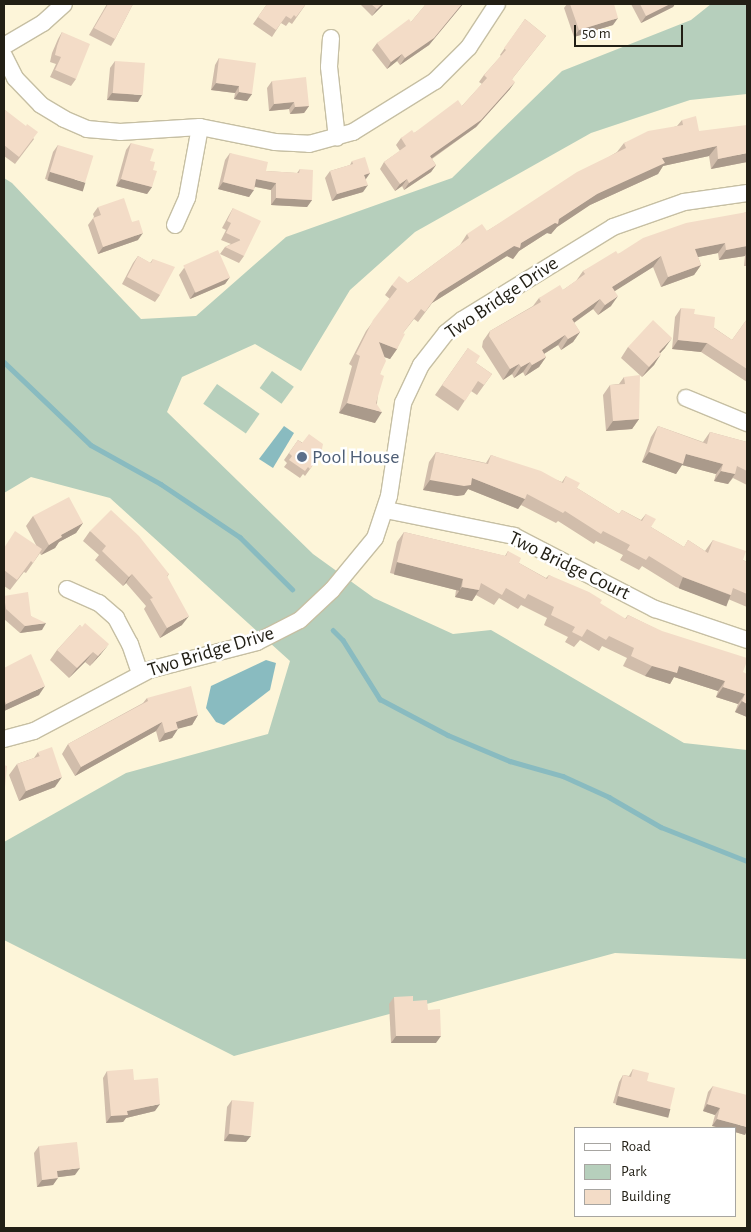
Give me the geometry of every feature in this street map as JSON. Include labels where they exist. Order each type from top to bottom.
[{"type":"street","points":[[4,46],[43,23],[64,4]]},
{"type":"street","points":[[4,56],[15,78],[31,96],[76,125],[120,132],[200,127],[287,143],[309,144],[337,138],[379,118],[441,75],[469,47],[497,4]]},
{"type":"street","points":[[331,38],[329,67],[337,138]]},
{"type":"street","points":[[175,225],[187,198],[200,127]]},
{"type":"street","name":"Two Bridge Drive","points":[[4,739],[34,731],[140,673],[257,642],[289,628],[320,603],[368,548],[386,510],[403,403],[420,365],[446,333],[479,310],[613,227],[684,202],[747,193]]},
{"type":"street","points":[[686,398],[747,423]]},
{"type":"street","name":"Two Bridge Court","points":[[386,510],[514,536],[655,610],[747,640]]},
{"type":"street","points":[[67,589],[99,603],[116,618],[130,644],[140,673]]},
{"type":"green space","points":[[711,4],[747,4],[747,94],[690,100],[591,133],[415,232],[350,290],[301,371],[255,344],[182,377],[167,412],[313,554],[374,598],[453,634],[491,630],[684,743],[747,750],[747,959],[615,953],[234,1056],[4,940],[4,842],[126,773],[268,734],[290,661],[110,498],[31,477],[4,493],[4,178],[12,183],[141,319],[196,316],[286,237],[452,178],[562,71],[691,20]]},
{"type":"green space","points":[[272,371],[294,387],[281,404],[260,388]]},
{"type":"green space","points":[[217,384],[260,414],[246,433],[203,404]]},
{"type":"water","points":[[284,426],[294,433],[273,468],[259,459]]},
{"type":"water","points":[[266,660],[276,663],[270,690],[224,725],[216,722],[206,708],[211,686]]},
{"type":"building","points":[[108,4],[133,4],[115,39],[94,28]]},
{"type":"building","points":[[267,4],[306,4],[296,17],[294,15],[291,19],[286,16],[276,30],[258,17]]},
{"type":"building","points":[[371,4],[382,4],[377,9]]},
{"type":"building","points":[[426,4],[462,4],[434,38],[405,58],[402,54],[391,62],[377,43],[409,19],[411,22]]},
{"type":"building","points":[[570,4],[614,4],[618,18],[579,30]]},
{"type":"building","points":[[640,4],[670,4],[646,16]]},
{"type":"building","points":[[525,19],[546,36],[512,79],[515,82],[481,120],[430,156],[436,165],[409,183],[407,179],[400,184],[384,162],[406,146],[401,138],[412,130],[414,133],[458,100],[462,106],[487,78],[484,75],[506,50],[504,48]]},
{"type":"building","points":[[62,32],[90,44],[76,79],[55,70],[61,57],[55,55]]},
{"type":"building","points":[[219,58],[256,63],[252,94],[239,92],[239,86],[216,83]]},
{"type":"building","points":[[115,61],[145,63],[143,95],[113,93]]},
{"type":"building","points":[[306,77],[309,106],[295,107],[294,102],[274,104],[272,81]]},
{"type":"building","points":[[4,109],[26,126],[27,124],[38,132],[19,157],[4,145]]},
{"type":"building","points":[[696,116],[699,131],[747,125],[747,153],[718,159],[717,146],[662,158],[665,163],[597,194],[559,219],[558,224],[555,223],[521,243],[520,248],[514,246],[439,293],[425,312],[421,309],[403,333],[405,334],[397,349],[379,342],[386,361],[380,374],[384,376],[376,403],[382,412],[347,403],[360,356],[356,354],[373,320],[397,289],[392,285],[399,276],[408,283],[469,238],[467,234],[482,224],[487,231],[577,172],[626,148],[624,143],[648,131],[683,125],[682,120]]},
{"type":"building","points":[[131,143],[154,149],[150,161],[155,162],[153,170],[157,171],[152,187],[121,179]]},
{"type":"building","points":[[58,145],[93,156],[85,183],[50,172]]},
{"type":"building","points":[[230,153],[268,162],[266,171],[299,173],[300,169],[313,170],[312,200],[276,198],[276,183],[256,179],[254,190],[223,182]]},
{"type":"building","points":[[365,157],[370,173],[364,175],[368,185],[337,194],[330,171],[353,164],[352,161]]},
{"type":"building","points":[[124,198],[132,222],[139,220],[143,233],[103,247],[93,218],[101,215],[98,207]]},
{"type":"building","points":[[233,208],[261,221],[244,256],[225,247],[241,240],[226,233],[231,223],[227,221]]},
{"type":"building","points":[[747,212],[747,246],[726,250],[725,243],[695,249],[701,265],[668,277],[661,256],[612,287],[618,296],[605,305],[600,299],[572,319],[580,332],[568,339],[565,335],[542,350],[546,357],[532,365],[530,362],[521,367],[519,364],[510,369],[489,336],[490,331],[541,302],[539,298],[560,285],[563,290],[585,274],[583,271],[616,251],[618,254],[643,238],[686,223]]},
{"type":"building","points":[[218,250],[230,277],[195,293],[183,265]]},
{"type":"building","points":[[138,256],[151,263],[153,259],[175,267],[160,295],[127,277]]},
{"type":"building","points":[[681,308],[695,309],[694,314],[715,317],[714,328],[732,340],[747,319],[747,369],[707,343],[678,340]]},
{"type":"building","points":[[653,320],[672,338],[649,367],[628,347]]},
{"type":"building","points":[[468,348],[480,356],[476,363],[492,374],[484,385],[478,381],[465,401],[442,385]]},
{"type":"building","points":[[640,375],[639,419],[613,421],[610,385],[625,384],[624,377]]},
{"type":"building","points":[[658,426],[707,444],[710,432],[747,442],[747,471],[737,466],[735,474],[721,471],[723,464],[686,454],[683,464],[649,452]]},
{"type":"building","name":"Pool House","points":[[309,434],[323,444],[321,454],[310,469],[308,467],[305,471],[289,460],[292,456],[289,453],[298,440],[302,443]]},
{"type":"building","points":[[436,452],[488,464],[491,455],[541,471],[563,483],[566,476],[580,483],[577,488],[619,514],[622,510],[642,521],[646,514],[656,519],[651,527],[684,547],[688,540],[708,553],[713,540],[746,551],[743,560],[747,562],[747,594],[733,588],[731,595],[683,577],[649,556],[646,560],[627,550],[630,545],[603,531],[601,534],[565,511],[563,513],[527,494],[525,499],[472,478],[471,485],[464,486],[430,480]]},
{"type":"building","points":[[69,497],[83,523],[61,535],[62,537],[49,545],[33,516]]},
{"type":"building","points":[[111,510],[139,536],[169,574],[167,576],[189,616],[167,628],[150,599],[153,598],[132,574],[129,577],[102,551],[106,546],[90,531]]},
{"type":"building","points":[[15,531],[42,549],[33,563],[31,561],[17,580],[4,570],[4,548]]},
{"type":"building","points":[[404,532],[506,556],[508,551],[521,558],[519,563],[547,579],[549,575],[589,592],[602,600],[600,603],[626,619],[628,615],[662,631],[747,658],[743,672],[747,674],[747,704],[742,701],[745,694],[723,687],[725,681],[679,666],[677,673],[652,666],[631,656],[634,648],[609,636],[606,640],[587,629],[582,637],[572,632],[575,627],[551,615],[554,607],[528,594],[525,599],[506,588],[502,595],[481,583],[479,590],[462,587],[463,579],[397,562]]},
{"type":"building","points":[[28,592],[31,616],[46,623],[25,626],[6,609],[4,596]]},
{"type":"building","points":[[85,623],[109,644],[98,656],[93,652],[77,668],[57,650],[80,625],[82,627]]},
{"type":"building","points":[[31,654],[45,686],[6,704],[4,699],[4,668]]},
{"type":"building","points":[[191,686],[198,715],[176,722],[178,729],[165,733],[162,722],[81,767],[68,744],[148,701],[147,698]]},
{"type":"building","points":[[52,747],[62,777],[26,791],[17,764],[40,756],[38,752]]},
{"type":"building","points":[[4,765],[7,766],[4,798]]},
{"type":"building","points":[[413,996],[413,1001],[427,1000],[428,1010],[440,1009],[441,1036],[396,1036],[394,997]]},
{"type":"building","points":[[133,1069],[134,1080],[158,1078],[160,1104],[127,1111],[128,1115],[111,1116],[107,1071]]},
{"type":"building","points":[[633,1069],[649,1073],[647,1081],[675,1088],[670,1109],[618,1096],[623,1075],[631,1077]]},
{"type":"building","points":[[713,1086],[747,1095],[747,1127],[717,1119],[720,1108],[707,1104]]},
{"type":"building","points":[[232,1100],[254,1102],[251,1136],[229,1134]]},
{"type":"building","points":[[77,1142],[80,1168],[57,1171],[58,1178],[42,1180],[39,1146]]},
{"type":"waterway","points":[[4,362],[91,445],[161,484],[240,537],[292,589]]},
{"type":"waterway","points":[[333,630],[343,640],[380,699],[448,735],[510,761],[563,776],[609,797],[661,827],[747,861]]},
{"type":"place","name":"Pool House","points":[[302,457]]}]
